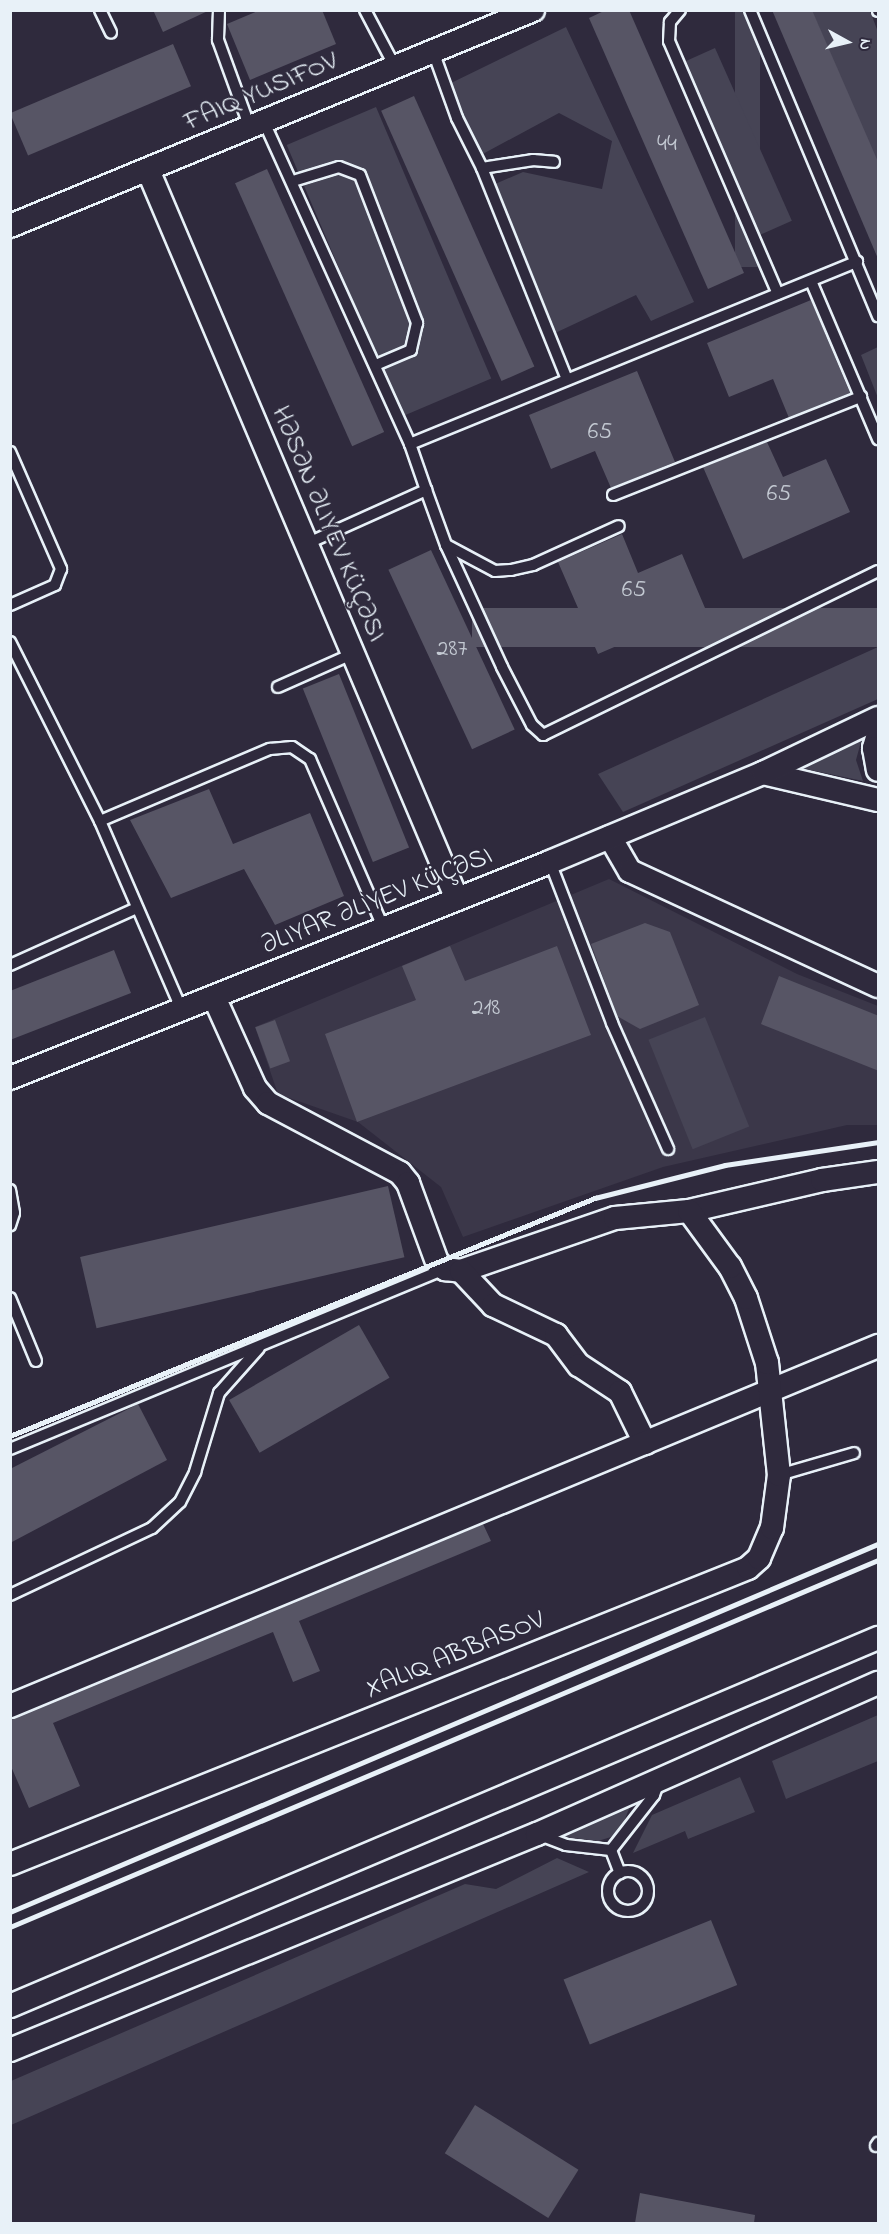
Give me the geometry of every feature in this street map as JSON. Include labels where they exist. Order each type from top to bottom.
[{"type":"street","name":"FAIQ YUSIFOV","points":[[10,226],[395,67],[434,54],[533,10]]},
{"type":"street","name":"HƏSƏN ƏLIYEV KÜÇƏSI","points":[[148,170],[457,899]]},
{"type":"street","name":"ƏLIYAR ƏLIYEV KÜÇƏSI","points":[[10,1078],[550,862],[763,773],[879,718]]},
{"type":"street","points":[[879,734],[874,748],[879,770]]},
{"type":"street","points":[[763,773],[879,800]]},
{"type":"street","points":[[610,837],[630,871],[879,986]]},
{"type":"street","points":[[214,997],[255,1088],[268,1103],[400,1173],[408,1183],[437,1262],[453,1270],[493,1305],[556,1335],[579,1365],[621,1392],[645,1443]]},
{"type":"street","points":[[453,1270],[615,1218],[689,1211],[822,1180],[879,1172]]},
{"type":"street","points":[[10,1864],[748,1568],[768,1544],[779,1475],[772,1390],[762,1342],[746,1298],[730,1267],[689,1211]]},
{"type":"street","points":[[10,1706],[879,1346]]},
{"type":"street","points":[[10,2006],[879,1638]]},
{"type":"street","points":[[10,2050],[537,1834],[659,1778],[879,1683]]},
{"type":"lane","points":[[100,10],[111,33]]},
{"type":"lane","points":[[219,10],[218,40],[257,125],[293,181],[410,444],[446,545],[502,667],[532,725],[543,735],[879,571]]},
{"type":"lane","points":[[365,10],[395,67]]},
{"type":"lane","points":[[680,10],[670,22],[669,41],[778,294]]},
{"type":"lane","points":[[750,10],[879,316]]},
{"type":"lane","points":[[434,54],[457,118],[482,168],[567,379]]},
{"type":"lane","points":[[482,168],[532,160],[554,162]]},
{"type":"lane","points":[[293,181],[339,167],[360,175],[417,323],[411,350],[375,365]]},
{"type":"lane","points":[[410,444],[857,262]]},
{"type":"lane","points":[[811,281],[879,439]]},
{"type":"lane","points":[[613,495],[861,397]]},
{"type":"lane","points":[[10,452],[61,569],[55,585],[10,605]]},
{"type":"lane","points":[[305,544],[426,490]]},
{"type":"lane","points":[[446,545],[495,571],[511,570],[532,565],[619,526]]},
{"type":"lane","points":[[10,642],[100,821],[181,1008]]},
{"type":"lane","points":[[279,687],[352,654]]},
{"type":"lane","points":[[100,821],[270,749],[292,747],[310,759],[384,929]]},
{"type":"lane","points":[[550,862],[612,1023],[668,1149]]},
{"type":"lane","points":[[10,966],[137,908]]},
{"type":"lane","points":[[10,1190],[14,1213],[10,1225]]},
{"type":"lane","points":[[10,1449],[261,1345],[453,1270]]},
{"type":"lane","points":[[10,1298],[36,1361]]},
{"type":"lane","points":[[10,1595],[152,1528],[180,1502],[195,1472],[219,1393],[261,1345]]},
{"type":"lane","points":[[779,1475],[854,1454]]},
{"type":"lane","points":[[611,1850],[654,1795],[659,1778]]},
{"type":"lane","points":[[537,1834],[566,1845],[611,1850]]},
{"type":"lane","points":[[611,1850],[620,1873]]},
{"type":"shaded area","points":[[735,11],[760,11],[760,267],[735,267]]},
{"type":"shaded area","points":[[812,11],[870,11],[878,32],[878,164]]},
{"type":"shaded area","points":[[566,27],[694,302],[651,321],[636,295],[553,334],[486,188],[523,172],[602,189],[612,141],[559,113],[479,156],[449,84]]},
{"type":"shaded area","points":[[715,48],[792,221],[759,235],[682,63]]},
{"type":"shaded area","points":[[376,107],[491,379],[402,416],[287,145]]},
{"type":"shaded area","points":[[878,347],[878,398],[861,355]]},
{"type":"shaded area","points":[[878,647],[878,699],[623,812],[598,774]]},
{"type":"shaded area","points":[[862,738],[856,760],[863,781],[796,767]]},
{"type":"shaded area","points":[[609,879],[797,974],[878,1006],[878,1125],[847,1125],[663,1167],[463,1237],[441,1187],[358,1122],[278,1094],[255,1027]]},
{"type":"shaded area","points":[[705,1017],[749,1126],[693,1149],[648,1040]]},
{"type":"shaded area","points":[[878,1715],[878,1761],[786,1799],[772,1761]]},
{"type":"shaded area","points":[[740,1777],[755,1812],[688,1839],[685,1831],[633,1853],[652,1815]]},
{"type":"shaded area","points":[[630,1806],[622,1827],[611,1837],[598,1841],[563,1837]]},
{"type":"shaded area","points":[[557,1858],[589,1872],[11,2125],[11,2081],[465,1884],[496,1889]]},
{"type":"building","points":[[153,10],[210,10],[163,32]]},
{"type":"building","points":[[260,10],[322,10],[336,44],[250,80],[227,24]]},
{"type":"building","points":[[606,10],[629,10],[744,273],[708,289],[589,18]]},
{"type":"building","points":[[772,10],[812,10],[879,164],[879,261]]},
{"type":"building","points":[[173,44],[191,86],[28,156],[10,113]]},
{"type":"building","points":[[414,96],[534,366],[502,381],[381,111]]},
{"type":"building","points":[[267,169],[384,432],[352,446],[235,183]]},
{"type":"building","points":[[811,300],[850,393],[789,418],[773,379],[729,397],[707,343]]},
{"type":"building","points":[[637,371],[675,462],[611,488],[595,451],[551,469],[529,415]]},
{"type":"building","points":[[767,442],[783,477],[826,459],[850,512],[743,559],[703,467]]},
{"type":"building","points":[[622,534],[638,573],[682,554],[705,608],[598,654],[558,562]]},
{"type":"building","points":[[431,550],[515,729],[472,749],[388,570]]},
{"type":"building","points":[[472,608],[878,608],[878,647],[472,647]]},
{"type":"building","points":[[339,674],[409,847],[373,862],[303,689]]},
{"type":"building","points":[[209,789],[233,844],[310,813],[344,896],[275,925],[244,869],[171,898],[130,820]]},
{"type":"building","points":[[645,923],[670,932],[699,1005],[640,1029],[617,1016],[591,944]]},
{"type":"building","points":[[450,946],[465,981],[557,946],[591,1035],[357,1122],[325,1034],[416,1000],[402,966]]},
{"type":"building","points":[[114,950],[131,993],[10,1040],[10,991]]},
{"type":"building","points":[[779,976],[879,1016],[879,1071],[761,1024]]},
{"type":"building","points":[[275,1020],[290,1061],[270,1069],[255,1027]]},
{"type":"building","points":[[388,1186],[404,1257],[97,1328],[80,1257]]},
{"type":"building","points":[[359,1325],[390,1378],[260,1453],[229,1400]]},
{"type":"building","points":[[138,1404],[167,1460],[10,1543],[10,1469]]},
{"type":"building","points":[[483,1524],[491,1541],[299,1621],[320,1671],[293,1682],[273,1632],[53,1723],[80,1786],[29,1808],[10,1764],[10,1719]]},
{"type":"building","points":[[711,1920],[737,1985],[590,2044],[564,1980]]},
{"type":"building","points":[[475,2105],[578,2170],[548,2218],[445,2153]]},
{"type":"building","points":[[640,2193],[755,2215],[754,2223],[635,2223]]},
{"type":"railway","points":[[10,1436],[595,1198],[725,1165],[878,1142]]},
{"type":"railway","points":[[10,1912],[878,1544]]},
{"type":"railway","points":[[10,1927],[878,1560]]}]
